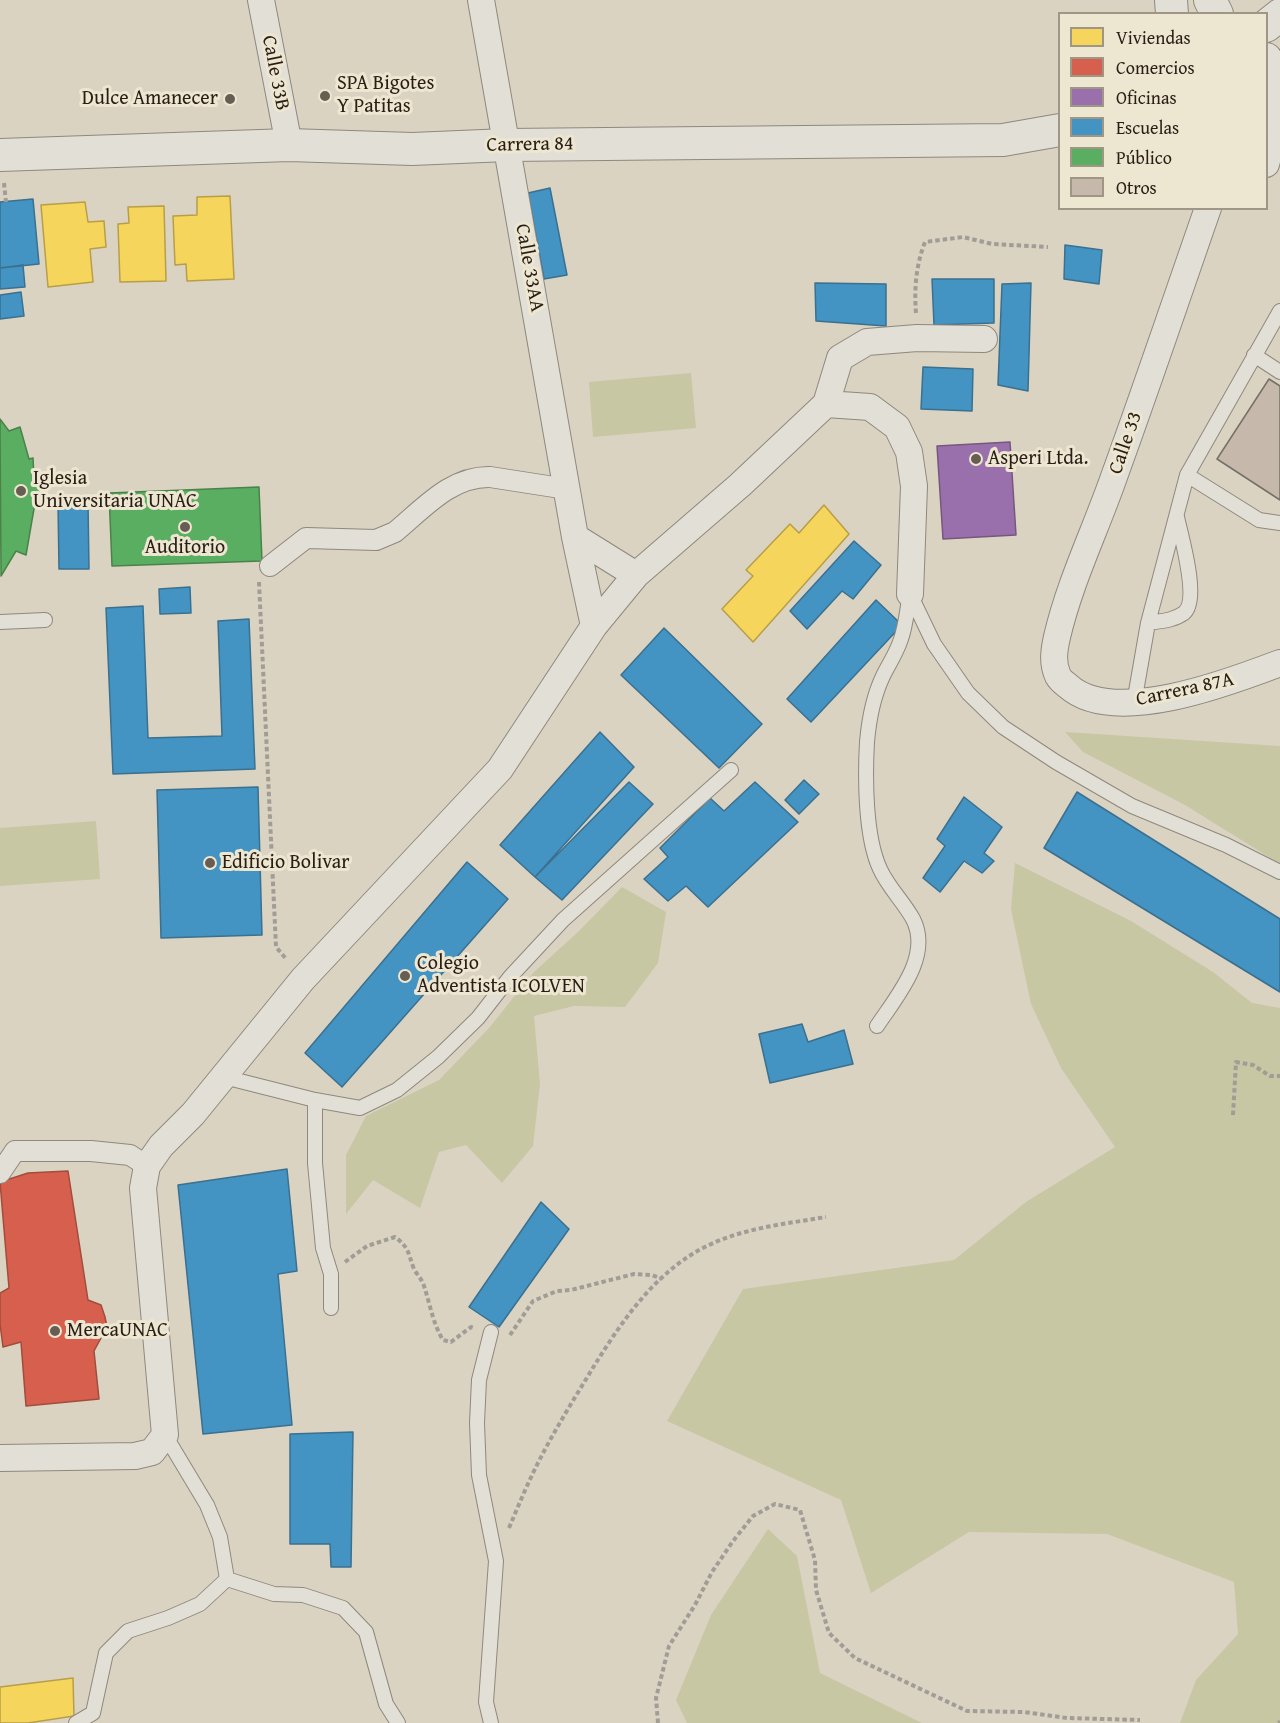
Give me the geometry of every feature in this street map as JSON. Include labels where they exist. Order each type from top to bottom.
[{"type":"street","name":"Calle 33B","points":[[261,0],[289,145]]},
{"type":"street","name":"Calle 33AA","points":[[480,0],[575,537],[594,626]]},
{"type":"street","points":[[1268,24],[1280,15]]},
{"type":"street","points":[[1268,64],[1275,80],[1276,93],[1268,151]]},
{"type":"street","name":"Carrera 84","points":[[0,155],[289,145],[412,149],[507,145],[1003,140],[1058,130]]},
{"type":"street","name":"Calle 33","points":[[1059,678],[1053,657],[1073,582],[1115,477],[1207,210]]},
{"type":"street","points":[[0,1458],[135,1456],[152,1452],[165,1436],[142,1188],[147,1166],[161,1146],[193,1114],[303,979],[500,770],[594,626],[636,575],[741,485],[826,404],[840,357],[867,342],[917,338],[984,339]]},
{"type":"street","points":[[826,404],[870,407],[897,427],[909,452],[914,486],[910,594]]},
{"type":"street","points":[[270,566],[306,538],[366,540],[386,537],[450,486],[479,477],[567,489]]},
{"type":"street","points":[[575,537],[636,575]]},
{"type":"street","name":"Carrera 87A","points":[[1059,678],[1077,694],[1097,701],[1134,703],[1186,694],[1232,682],[1280,663]]},
{"type":"street","points":[[0,1173],[15,1151],[91,1151],[130,1155],[147,1166]]},
{"type":"lane","points":[[1134,703],[1148,623],[1187,475],[1280,311]]},
{"type":"lane","points":[[1254,356],[1280,372]]},
{"type":"lane","points":[[1187,475],[1259,520],[1280,524]]},
{"type":"lane","points":[[1148,623],[1172,620],[1186,612],[1191,600],[1189,575],[1177,515]]},
{"type":"lane","points":[[910,594],[934,644],[968,693],[1003,728],[1132,806],[1226,844],[1280,872]]},
{"type":"lane","points":[[877,1026],[916,963],[919,938],[913,919],[879,868],[867,804],[867,744],[870,713],[883,676],[902,638],[910,594]]},
{"type":"lane","points":[[0,622],[45,620]]},
{"type":"lane","points":[[224,1077],[315,1100],[360,1108],[397,1090],[438,1056],[478,1018],[510,977],[563,920],[731,770]]},
{"type":"lane","points":[[315,1100],[315,1163],[323,1248],[331,1274],[331,1308]]},
{"type":"lane","points":[[491,1332],[479,1380],[477,1423],[479,1475],[496,1561],[486,1702],[491,1723]]},
{"type":"lane","points":[[165,1436],[207,1505],[220,1537],[227,1579]]},
{"type":"lane","points":[[76,1723],[93,1713],[106,1653],[128,1631],[168,1618],[200,1604],[227,1579]]},
{"type":"lane","points":[[227,1579],[274,1594],[303,1595],[343,1608],[366,1632],[386,1704],[398,1723]]},
{"type":"path","points":[[917,338],[915,292],[919,257],[925,242],[963,237],[992,244],[1048,247]]},
{"type":"path","points":[[270,566],[259,577],[276,947],[303,979]]},
{"type":"path","points":[[1233,1115],[1236,1062],[1253,1065],[1270,1076],[1280,1076]]},
{"type":"path","points":[[495,1554],[561,1420],[636,1304],[673,1267],[704,1247],[757,1228],[826,1217]]},
{"type":"path","points":[[331,1274],[367,1246],[395,1238],[405,1244],[411,1254],[414,1269],[423,1283],[437,1331],[443,1340],[451,1342],[471,1327],[491,1332]]},
{"type":"path","points":[[484,1360],[499,1350],[533,1301],[557,1291],[571,1290],[634,1274],[652,1275],[662,1279]]},
{"type":"path","points":[[658,1723],[657,1698],[669,1646],[733,1541],[753,1516],[775,1504],[800,1510],[815,1560],[816,1590],[829,1633],[855,1658],[967,1712],[1024,1712],[1067,1718],[1140,1720]]},
{"type":"green space","points":[[691,373],[696,428],[593,437],[589,382]]},
{"type":"green space","points":[[1065,732],[1280,746],[1280,864],[1185,805],[1083,752]]},
{"type":"green space","points":[[96,821],[100,879],[0,886],[0,828]]},
{"type":"green space","points":[[1015,863],[1131,921],[1213,972],[1252,1003],[1280,1008],[1280,1723],[1180,1723],[1196,1680],[1238,1634],[1234,1582],[1107,1534],[969,1532],[871,1593],[841,1500],[667,1421],[743,1289],[954,1260],[1026,1202],[1115,1147],[1061,1068],[1031,1004],[1011,909]]},
{"type":"green space","points":[[622,887],[666,912],[658,963],[625,1007],[574,1006],[534,1016],[540,1084],[533,1146],[502,1183],[466,1145],[439,1152],[420,1208],[373,1180],[346,1214],[346,1155],[366,1116],[439,1080],[489,1028],[534,972]]},
{"type":"green space","points":[[768,1529],[797,1556],[820,1673],[922,1723],[687,1723],[676,1700],[711,1615]]},
{"type":"building: Viviendas","points":[[230,196],[234,279],[187,281],[186,264],[175,265],[173,216],[197,215],[197,197]]},
{"type":"building: Viviendas","points":[[85,202],[88,222],[104,221],[106,247],[90,249],[93,282],[48,287],[41,205]]},
{"type":"building: Viviendas","points":[[164,206],[166,281],[120,282],[118,224],[129,223],[128,207]]},
{"type":"building: Viviendas","points":[[824,505],[849,534],[753,642],[722,609],[753,576],[746,570],[790,524],[799,533]]},
{"type":"building: Viviendas","points":[[73,1678],[74,1716],[28,1723],[0,1723],[0,1687]]},
{"type":"building: Comercios","points":[[68,1171],[88,1300],[101,1305],[107,1327],[94,1351],[99,1399],[26,1406],[21,1342],[3,1347],[0,1324],[0,1293],[9,1288],[0,1182],[28,1173]]},
{"type":"building: Oficinas","points":[[1010,442],[1016,535],[943,539],[937,446]]},
{"type":"building: Escuelas","points":[[550,188],[567,275],[544,279],[528,193]]},
{"type":"building: Escuelas","points":[[33,199],[39,264],[0,268],[0,202]]},
{"type":"building: Escuelas","points":[[1065,245],[1102,250],[1099,284],[1064,279]]},
{"type":"building: Escuelas","points":[[23,265],[25,287],[0,289],[0,268]]},
{"type":"building: Escuelas","points":[[932,279],[994,279],[994,323],[934,325]]},
{"type":"building: Escuelas","points":[[815,283],[886,284],[886,326],[816,321]]},
{"type":"building: Escuelas","points":[[1031,283],[1028,391],[998,385],[1002,284]]},
{"type":"building: Escuelas","points":[[21,292],[24,316],[0,319],[0,295]]},
{"type":"building: Escuelas","points":[[923,367],[973,369],[972,411],[921,409]]},
{"type":"building: Escuelas","points":[[88,502],[89,569],[59,569],[58,503]]},
{"type":"building: Escuelas","points":[[854,541],[881,565],[853,599],[842,591],[807,629],[790,611]]},
{"type":"building: Escuelas","points":[[190,587],[191,613],[160,614],[159,589]]},
{"type":"building: Escuelas","points":[[876,600],[902,625],[811,722],[787,699]]},
{"type":"building: Escuelas","points":[[143,606],[148,738],[222,736],[218,621],[249,619],[255,769],[113,774],[106,608]]},
{"type":"building: Escuelas","points":[[664,628],[762,724],[719,768],[621,675]]},
{"type":"building: Escuelas","points":[[600,732],[634,767],[535,877],[500,845]]},
{"type":"building: Escuelas","points":[[804,780],[819,794],[799,814],[785,800]]},
{"type":"building: Escuelas","points":[[629,782],[653,804],[562,900],[535,877]]},
{"type":"building: Escuelas","points":[[755,782],[798,822],[708,907],[686,886],[668,901],[644,879],[668,857],[660,848],[710,798],[724,811]]},
{"type":"building: Escuelas","name":"Edificio Bolivar","points":[[258,787],[262,935],[161,938],[157,790]]},
{"type":"building: Escuelas","points":[[1077,792],[1280,919],[1280,992],[1044,848]]},
{"type":"building: Escuelas","points":[[964,797],[1002,827],[984,853],[994,861],[982,873],[964,861],[940,892],[923,878],[945,846],[937,839]]},
{"type":"building: Escuelas","name":"Colegio Adventista ICOLVEN","points":[[467,862],[508,899],[342,1087],[305,1053]]},
{"type":"building: Escuelas","points":[[802,1024],[808,1042],[844,1030],[853,1064],[770,1083],[759,1034]]},
{"type":"building: Escuelas","points":[[287,1169],[297,1271],[278,1274],[292,1425],[203,1434],[178,1185]]},
{"type":"building: Escuelas","points":[[541,1202],[569,1229],[499,1327],[469,1307]]},
{"type":"building: Escuelas","points":[[353,1432],[351,1567],[331,1567],[330,1544],[290,1544],[290,1434]]},
{"type":"building: Público","name":"Iglesia Universitaria UNAC","points":[[0,419],[9,431],[20,427],[29,459],[33,458],[34,479],[42,479],[44,502],[35,503],[26,555],[16,551],[1,576]]},
{"type":"building: Público","name":"Auditorio","points":[[259,487],[262,561],[112,566],[109,493]]},
{"type":"building: Otros","points":[[1269,379],[1280,386],[1280,500],[1217,459]]},
{"type":"place","name":"SPA Bigotes Y Patitas","points":[[325,96]]},
{"type":"place","name":"Dulce Amanecer","points":[[230,99]]},
{"type":"place","name":"Asperi Ltda.","points":[[976,459]]},
{"type":"place","name":"Iglesia Universitaria UNAC","points":[[21,491]]},
{"type":"place","name":"Auditorio","points":[[185,527]]},
{"type":"place","name":"Edificio Bolivar","points":[[210,863]]},
{"type":"place","name":"Colegio Adventista ICOLVEN","points":[[405,976]]},
{"type":"place","name":"MercaUNAC","points":[[55,1331]]}]
